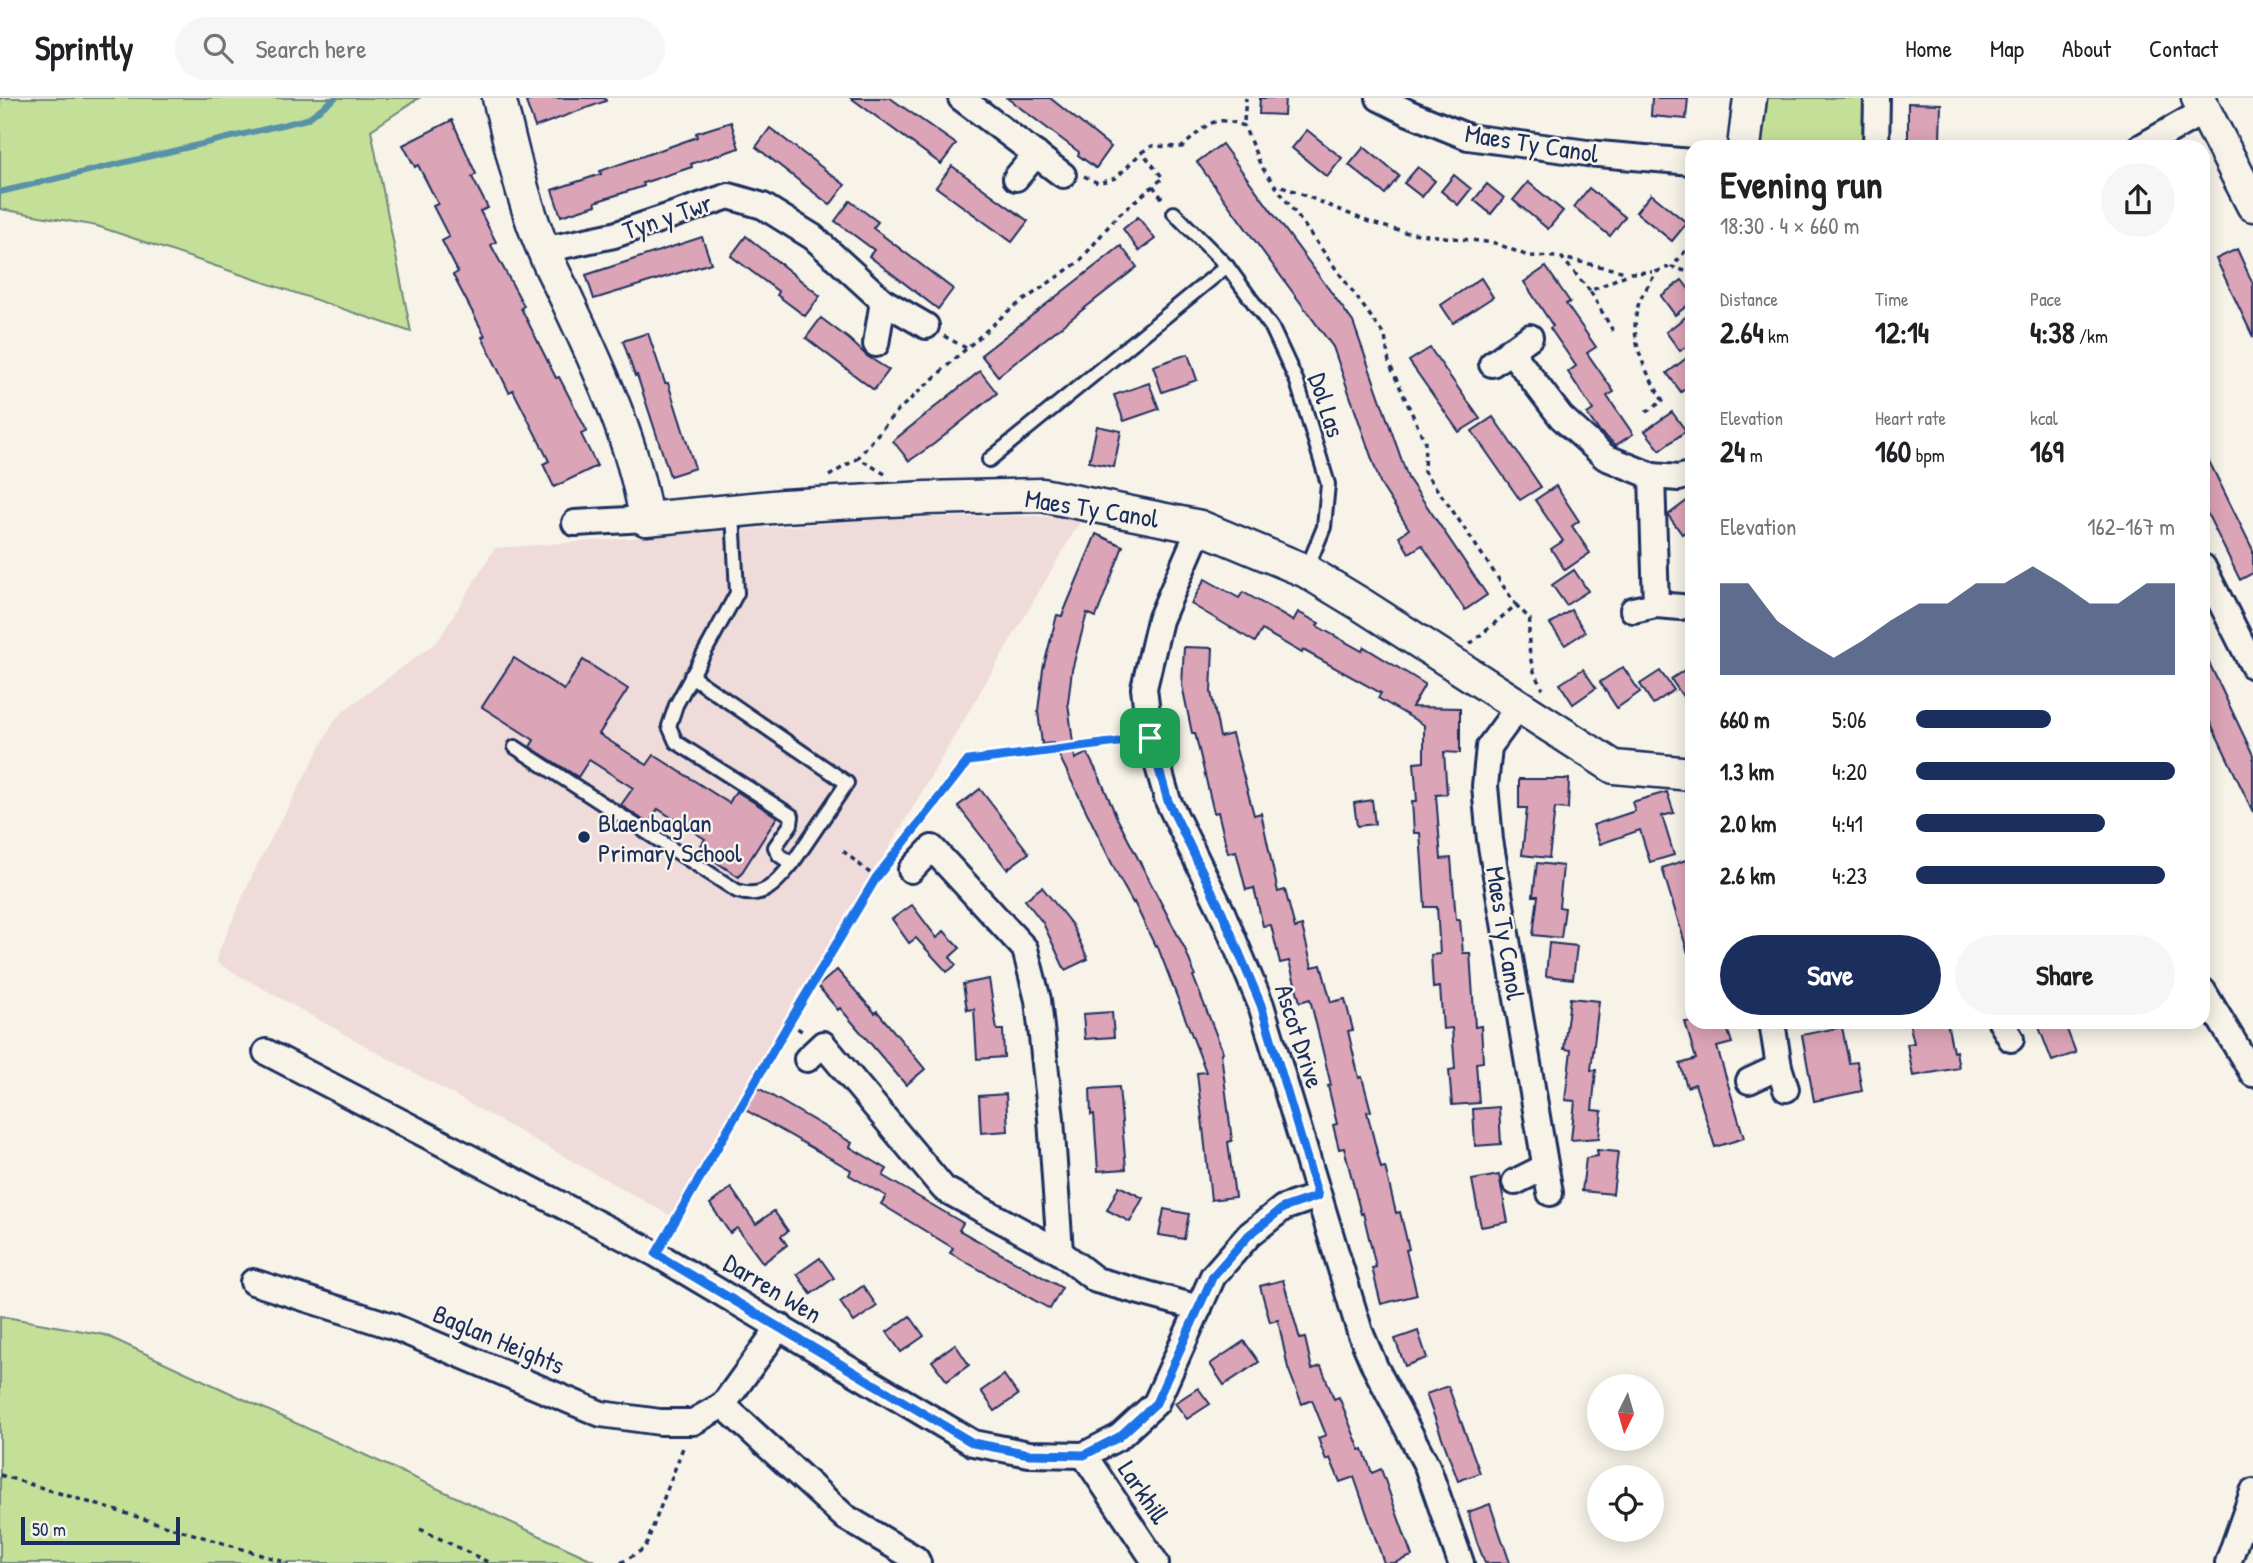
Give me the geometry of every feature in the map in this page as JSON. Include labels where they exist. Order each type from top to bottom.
[{"type":"street","points":[[499,98],[543,250],[610,397],[640,482],[646,519]]},
{"type":"street","points":[[961,98],[1063,175]]},
{"type":"street","points":[[1745,140],[1750,98]]},
{"type":"street","points":[[1876,140],[1877,98]]},
{"type":"street","name":"Maes Ty Canol","points":[[1369,103],[1409,113],[1468,137],[1587,153],[1685,161]]},
{"type":"street","points":[[2151,140],[2201,105],[2253,205]]},
{"type":"street","points":[[1016,178],[1036,153]]},
{"type":"street","name":"Tyn y Twr","points":[[543,250],[614,235],[729,195],[763,206],[813,237],[883,301],[926,326]]},
{"type":"street","points":[[876,344],[883,301]]},
{"type":"street","points":[[1511,350],[1561,417],[1605,457],[1653,476],[1685,476]]},
{"type":"street","points":[[1653,476],[1645,608],[1681,607]]},
{"type":"street","name":"Maes Ty Canol","points":[[575,523],[783,506],[1042,495],[1200,527],[1306,571],[1450,661],[1531,698],[1615,767],[1685,773]]},
{"type":"street","name":"Ascot Drive","points":[[1200,527],[1160,620],[1154,643],[1144,688],[1150,738],[1168,801],[1222,912],[1261,1005],[1360,1332],[1427,1466],[1461,1563]]},
{"type":"street","points":[[2210,581],[2253,666]]},
{"type":"street","name":"Maes Ty Canol","points":[[1531,698],[1489,747],[1485,786],[1490,840],[1550,1193]]},
{"type":"street","points":[[901,864],[932,848],[1025,949],[1038,1000],[1051,1119],[1060,1251]]},
{"type":"street","points":[[2210,1003],[2253,1074]]},
{"type":"street","points":[[1749,1081],[1783,1078],[1773,1029]]},
{"type":"street","points":[[807,1059],[823,1044],[944,1189],[1060,1251],[1096,1280],[1199,1308]]},
{"type":"street","name":"Darren Wen","points":[[266,1052],[656,1254],[780,1326],[913,1410],[973,1443],[1029,1454],[1084,1455],[1119,1437],[1156,1403],[1213,1276],[1249,1235],[1283,1208],[1318,1196]]},
{"type":"street","points":[[1515,1182],[1545,1167]]},
{"type":"street","name":"Baglan Heights","points":[[253,1282],[392,1326],[601,1414],[660,1422],[693,1422],[723,1405],[780,1326]]},
{"type":"street","points":[[723,1405],[845,1517],[916,1559],[918,1563]]},
{"type":"street","name":"Larkhill","points":[[1084,1455],[1156,1563]]},
{"type":"street","points":[[2228,1563],[2253,1492]]},
{"type":"lane","name":"Dol Las","points":[[1174,213],[1227,266],[1272,328],[1297,382],[1328,484],[1324,527],[1306,571]]},
{"type":"lane","points":[[989,460],[1227,266]]},
{"type":"lane","points":[[733,512],[737,593],[670,718],[671,734],[677,742],[792,816],[791,824],[775,846],[779,855],[792,864]]},
{"type":"lane","points":[[515,747],[737,891],[752,894],[764,892],[774,885],[792,864],[847,783],[691,676]]},
{"type":"path","points":[[1244,121],[1246,98]]},
{"type":"path","points":[[1063,175],[1078,173],[1098,183],[1116,178],[1142,152],[1152,146],[1182,147],[1213,121],[1227,120],[1244,126],[1261,166],[1385,336],[1388,363],[1425,442],[1424,471],[1517,606],[1530,619],[1527,643],[1537,680],[1531,698]]},
{"type":"path","points":[[892,478],[858,458],[895,413],[1007,312],[1080,261],[1116,217],[1163,178],[1142,152]]},
{"type":"path","points":[[1282,186],[1392,229],[1495,243],[1528,256],[1558,257]]},
{"type":"path","points":[[1685,251],[1672,267],[1685,271]]},
{"type":"path","points":[[1613,331],[1590,291],[1562,258],[1626,272]]},
{"type":"path","points":[[1646,412],[1663,401],[1648,374],[1634,337],[1638,305],[1656,272],[1669,267]]},
{"type":"path","points":[[1590,291],[1630,272],[1652,272]]},
{"type":"path","points":[[1450,661],[1517,606]]},
{"type":"path","points":[[906,840],[968,761],[1150,738]]},
{"type":"path","points":[[844,852],[876,878]]},
{"type":"path","points":[[656,1254],[876,878],[901,864]]},
{"type":"path","points":[[621,1563],[645,1548],[693,1422]]},
{"type":"path","points":[[0,1475],[288,1563]]},
{"type":"path","points":[[420,1529],[489,1563]]},
{"type":"shaded area","name":"Blaenbaglan Primary School","points":[[901,518],[1082,518],[673,1217],[217,963],[219,951],[255,869],[335,720],[438,641],[495,548]]},
{"type":"green space","points":[[0,98],[419,98],[371,130],[411,332],[97,226],[0,209]]},
{"type":"green space","points":[[1766,98],[1866,98],[1865,140],[1762,140]]},
{"type":"green space","points":[[0,1316],[105,1335],[599,1563],[0,1563]]},
{"type":"building","points":[[538,98],[605,98],[606,101],[535,127],[526,102]]},
{"type":"building","points":[[851,98],[890,98],[956,144],[941,164]]},
{"type":"building","points":[[1007,98],[1050,98],[1111,147],[1096,168]]},
{"type":"building","points":[[1260,98],[1285,98],[1284,115],[1259,114]]},
{"type":"building","points":[[1652,98],[1688,98],[1686,119],[1651,116]]},
{"type":"building","points":[[1908,103],[1941,104],[1940,140],[1908,140]]},
{"type":"building","points":[[452,120],[476,174],[472,177],[488,208],[480,211],[496,242],[491,245],[524,306],[521,308],[556,378],[559,377],[587,431],[581,434],[597,466],[554,487],[543,464],[549,461],[513,390],[509,392],[482,337],[485,336],[453,275],[458,272],[442,241],[449,237],[433,206],[438,204],[418,165],[415,167],[403,145]]},
{"type":"building","points":[[731,122],[739,148],[643,183],[644,186],[595,202],[596,205],[561,216],[552,190],[601,174],[600,171],[697,137],[696,133]]},
{"type":"building","points":[[770,128],[845,185],[830,205],[756,147]]},
{"type":"building","points":[[1307,130],[1342,158],[1327,177],[1292,148]]},
{"type":"building","points":[[1222,144],[1353,322],[1408,478],[1487,595],[1465,610],[1422,545],[1409,553],[1399,536],[1409,529],[1381,485],[1333,347],[1197,162]]},
{"type":"building","points":[[1364,147],[1399,176],[1385,194],[1349,165]]},
{"type":"building","points":[[952,166],[1028,221],[1012,242],[936,187]]},
{"type":"building","points":[[1418,167],[1435,181],[1422,197],[1404,183]]},
{"type":"building","points":[[1454,175],[1471,189],[1458,205],[1441,191]]},
{"type":"building","points":[[1528,182],[1563,211],[1548,229],[1513,200]]},
{"type":"building","points":[[1487,184],[1504,198],[1491,214],[1474,200]]},
{"type":"building","points":[[1589,188],[1625,217],[1610,236],[1574,207]]},
{"type":"building","points":[[1651,194],[1685,221],[1685,225],[1672,241],[1636,212]]},
{"type":"building","points":[[850,201],[878,222],[873,228],[953,289],[938,309],[869,256],[874,250],[835,221]]},
{"type":"building","points":[[1138,217],[1155,239],[1139,251],[1123,229]]},
{"type":"building","points":[[746,236],[820,296],[805,316],[777,295],[779,292],[731,256]]},
{"type":"building","points":[[702,237],[711,263],[594,299],[586,275]]},
{"type":"building","points":[[1121,246],[1137,267],[998,376],[981,355]]},
{"type":"building","points":[[2237,249],[2253,284],[2253,337],[2216,259]]},
{"type":"building","points":[[1546,267],[1570,302],[1566,304],[1596,347],[1587,353],[1614,392],[1607,396],[1633,434],[1616,445],[1599,431],[1587,414],[1593,410],[1568,372],[1576,366],[1550,328],[1553,326],[1524,282]]},
{"type":"building","points":[[1481,278],[1493,297],[1453,323],[1441,305]]},
{"type":"building","points":[[1682,280],[1685,284],[1685,307],[1675,315],[1661,296]]},
{"type":"building","points":[[1685,317],[1685,347],[1680,351],[1666,332]]},
{"type":"building","points":[[821,318],[867,356],[889,370],[874,390],[806,338]]},
{"type":"building","points":[[648,333],[665,383],[668,383],[695,468],[670,476],[623,341]]},
{"type":"building","points":[[1430,348],[1480,419],[1459,432],[1409,361]]},
{"type":"building","points":[[1188,354],[1197,380],[1162,392],[1153,366]]},
{"type":"building","points":[[1685,359],[1685,389],[1681,392],[1667,373]]},
{"type":"building","points":[[980,371],[997,393],[909,461],[893,441]]},
{"type":"building","points":[[1149,383],[1159,409],[1124,421],[1114,395]]},
{"type":"building","points":[[1672,412],[1685,430],[1660,450],[1645,431]]},
{"type":"building","points":[[1493,417],[1541,487],[1520,500],[1472,431]]},
{"type":"building","points":[[1097,426],[1121,431],[1114,467],[1089,462]]},
{"type":"building","points":[[2210,463],[2253,550],[2253,573],[2240,580],[2210,519]]},
{"type":"building","points":[[1556,486],[1579,521],[1572,526],[1590,553],[1565,570],[1551,549],[1563,541],[1535,500]]},
{"type":"building","points":[[1685,502],[1685,532],[1682,534],[1668,515]]},
{"type":"building","points":[[1096,534],[1123,546],[1096,617],[1087,613],[1072,670],[1068,703],[1075,759],[1087,753],[1117,818],[1185,949],[1195,975],[1193,976],[1223,1052],[1232,1141],[1228,1142],[1235,1197],[1211,1200],[1197,1073],[1206,1072],[1157,945],[1155,946],[1119,878],[1053,743],[1042,744],[1038,711],[1043,669],[1057,615],[1062,616]]},
{"type":"building","points":[[1574,570],[1588,591],[1566,605],[1552,585]]},
{"type":"building","points":[[1205,579],[1239,598],[1243,592],[1293,621],[1298,612],[1319,623],[1317,626],[1362,651],[1364,647],[1425,684],[1412,707],[1460,708],[1460,753],[1444,752],[1447,794],[1436,795],[1441,859],[1451,858],[1456,920],[1460,920],[1463,953],[1470,953],[1475,1027],[1481,1026],[1483,1062],[1476,1063],[1479,1103],[1452,1105],[1449,1070],[1455,1069],[1452,1028],[1443,1029],[1440,987],[1433,988],[1431,955],[1440,954],[1437,907],[1425,907],[1420,833],[1414,833],[1412,801],[1417,801],[1414,763],[1424,762],[1424,725],[1378,698],[1381,693],[1303,650],[1302,653],[1262,630],[1255,642],[1191,604]]},
{"type":"building","points":[[1571,610],[1585,632],[1565,645],[1550,624]]},
{"type":"building","points":[[1184,647],[1213,648],[1211,692],[1220,737],[1232,734],[1254,815],[1261,813],[1278,892],[1285,890],[1295,928],[1302,926],[1312,967],[1321,965],[1331,1002],[1345,999],[1353,1030],[1348,1031],[1359,1078],[1362,1077],[1371,1111],[1367,1112],[1381,1168],[1385,1167],[1396,1213],[1400,1212],[1417,1295],[1381,1304],[1372,1268],[1376,1267],[1363,1213],[1361,1214],[1344,1148],[1339,1149],[1333,1125],[1337,1124],[1328,1086],[1331,1085],[1310,999],[1300,1002],[1289,961],[1280,963],[1271,925],[1263,926],[1254,888],[1246,890],[1236,851],[1228,853],[1218,812],[1214,813],[1195,733],[1192,733],[1182,685]]},
{"type":"building","points":[[514,658],[564,690],[583,660],[628,689],[599,734],[647,765],[654,755],[729,803],[736,791],[777,817],[739,877],[698,850],[705,839],[658,809],[649,824],[621,805],[633,788],[589,760],[578,777],[530,747],[534,740],[482,707]]},
{"type":"building","points":[[2210,665],[2253,755],[2253,812],[2210,722]]},
{"type":"building","points":[[1623,667],[1640,692],[1617,708],[1600,682]]},
{"type":"building","points":[[1583,669],[1596,688],[1573,704],[1560,684]]},
{"type":"building","points":[[1685,670],[1685,700],[1671,679]]},
{"type":"building","points":[[1660,671],[1674,690],[1653,704],[1640,684]]},
{"type":"building","points":[[1519,779],[1569,779],[1568,809],[1555,808],[1549,858],[1522,855],[1527,808],[1519,808]]},
{"type":"building","points":[[980,789],[1029,853],[1007,869],[958,806]]},
{"type":"building","points":[[1667,792],[1674,813],[1662,816],[1674,855],[1650,862],[1640,830],[1600,844],[1593,825],[1635,811],[1632,802]]},
{"type":"building","points":[[1372,800],[1375,824],[1357,826],[1354,803]]},
{"type":"building","points":[[1685,860],[1685,943],[1662,868]]},
{"type":"building","points":[[1537,863],[1563,866],[1559,907],[1565,908],[1561,938],[1533,935],[1538,896],[1533,896]]},
{"type":"building","points":[[1042,887],[1072,925],[1088,959],[1065,970],[1043,923],[1025,900]]},
{"type":"building","points":[[912,905],[937,938],[944,931],[960,948],[950,957],[956,965],[947,972],[916,938],[909,943],[892,919]]},
{"type":"building","points":[[1549,943],[1577,946],[1573,979],[1546,976]]},
{"type":"building","points":[[837,970],[875,1013],[877,1011],[925,1069],[906,1085],[818,986]]},
{"type":"building","points":[[989,979],[997,1030],[1003,1030],[1004,1057],[977,1059],[974,1009],[967,1010],[963,984]]},
{"type":"building","points":[[1570,998],[1599,1001],[1591,1070],[1596,1070],[1592,1110],[1602,1111],[1599,1138],[1571,1140],[1575,1101],[1565,1100],[1571,1050],[1564,1049]]},
{"type":"building","points":[[1112,1012],[1114,1037],[1085,1039],[1083,1014]]},
{"type":"building","points":[[1687,1029],[1727,1029],[1732,1043],[1717,1047],[1744,1138],[1715,1147],[1695,1084],[1687,1087],[1680,1064],[1696,1059]]},
{"type":"building","points":[[1842,1029],[1849,1063],[1857,1062],[1862,1091],[1814,1101],[1802,1035]]},
{"type":"building","points":[[1911,1029],[1948,1029],[1959,1068],[1913,1076],[1907,1044],[1914,1043]]},
{"type":"building","points":[[2040,1029],[2067,1029],[2076,1053],[2052,1061]]},
{"type":"building","points":[[755,1086],[852,1143],[850,1147],[887,1169],[883,1176],[963,1223],[959,1230],[1062,1288],[1050,1309],[950,1253],[953,1248],[881,1204],[886,1196],[849,1175],[851,1170],[742,1108]]},
{"type":"building","points":[[1119,1087],[1126,1169],[1098,1171],[1090,1089]]},
{"type":"building","points":[[1006,1094],[1008,1131],[981,1133],[979,1096]]},
{"type":"building","points":[[1499,1107],[1501,1144],[1475,1146],[1473,1109]]},
{"type":"building","points":[[1597,1150],[1618,1152],[1613,1194],[1582,1191],[1586,1158],[1598,1156]]},
{"type":"building","points":[[1499,1175],[1508,1222],[1481,1227],[1472,1180]]},
{"type":"building","points":[[1119,1186],[1143,1198],[1130,1222],[1107,1210]]},
{"type":"building","points":[[731,1188],[756,1224],[774,1211],[788,1231],[781,1236],[787,1245],[763,1263],[737,1228],[730,1233],[710,1204]]},
{"type":"building","points":[[1164,1209],[1189,1214],[1184,1239],[1159,1235]]},
{"type":"building","points":[[820,1258],[834,1278],[811,1294],[797,1274]]},
{"type":"building","points":[[1283,1280],[1300,1339],[1305,1338],[1312,1369],[1321,1366],[1334,1399],[1339,1397],[1372,1473],[1381,1469],[1412,1556],[1394,1563],[1384,1563],[1354,1477],[1340,1482],[1330,1458],[1326,1460],[1318,1438],[1326,1435],[1312,1400],[1302,1404],[1288,1368],[1278,1320],[1270,1322],[1260,1286]]},
{"type":"building","points":[[863,1286],[877,1306],[854,1322],[840,1302]]},
{"type":"building","points":[[910,1316],[924,1336],[901,1352],[887,1332]]},
{"type":"building","points":[[1418,1331],[1427,1358],[1405,1366],[1395,1339]]},
{"type":"building","points":[[1244,1341],[1259,1362],[1224,1385],[1210,1364]]},
{"type":"building","points":[[955,1344],[969,1365],[947,1381],[932,1361]]},
{"type":"building","points":[[1004,1375],[1018,1395],[995,1411],[981,1391]]},
{"type":"building","points":[[1448,1386],[1480,1473],[1458,1481],[1426,1394]]},
{"type":"building","points":[[1198,1388],[1210,1404],[1187,1419],[1175,1403]]},
{"type":"building","points":[[1490,1504],[1510,1563],[1485,1563],[1477,1542],[1468,1512]]},
{"type":"waterway","points":[[0,192],[307,119],[335,98]]},
{"type":"place","name":"Blaenbaglan Primary School","points":[[584,837]]},
{"type":"route","points":[[1150,738],[1168,801],[1222,912],[1261,1005],[1318,1196],[1283,1208],[1249,1235],[1213,1276],[1156,1403],[1119,1437],[1084,1455],[1029,1454],[973,1443],[913,1410],[780,1326],[656,1254],[876,878],[968,761],[1150,738]]}]
